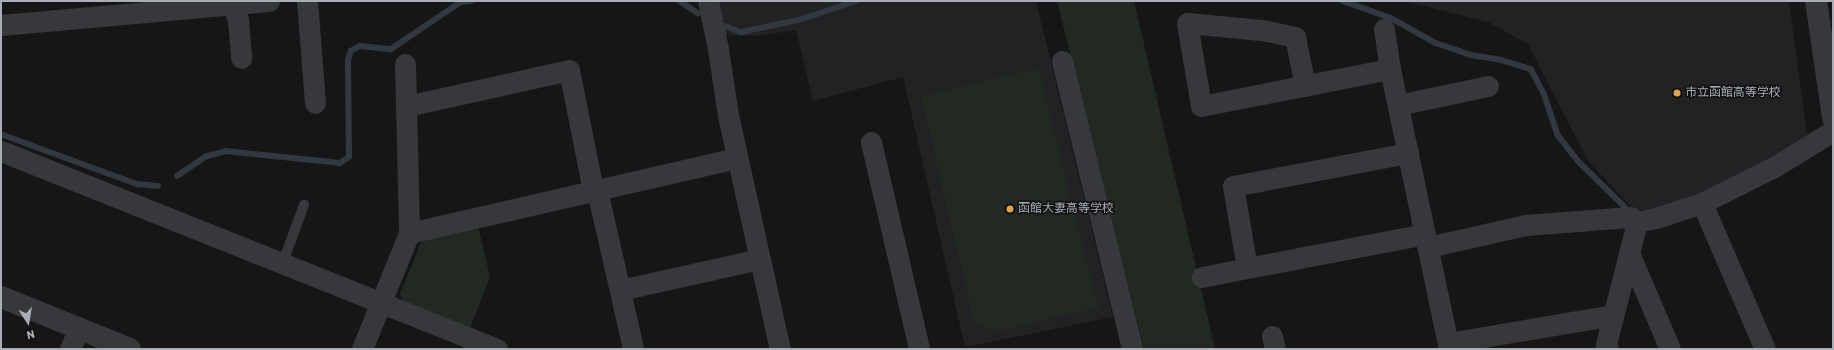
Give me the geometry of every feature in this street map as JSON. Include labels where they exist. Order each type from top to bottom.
[{"type":"street","points":[[1,25],[100,9],[269,1]]},
{"type":"street","points":[[307,1],[316,103]]},
{"type":"street","points":[[708,1],[737,158],[780,349]]},
{"type":"street","points":[[1816,1],[1833,118]]},
{"type":"street","points":[[237,3],[241,58]]},
{"type":"street","points":[[1305,86],[1295,37],[1261,30],[1187,23],[1201,106],[1305,86],[1390,69]]},
{"type":"street","points":[[1384,29],[1390,69],[1449,346],[1613,315]]},
{"type":"street","points":[[1062,61],[1132,349]]},
{"type":"street","points":[[362,349],[409,233],[405,64]]},
{"type":"street","points":[[407,106],[569,70],[595,190],[633,349]]},
{"type":"street","points":[[1398,105],[1488,86]]},
{"type":"street","points":[[1202,277],[1247,268],[1526,225],[1630,217],[1638,222],[1702,203],[1774,167],[1833,131]]},
{"type":"street","points":[[870,142],[919,349]]},
{"type":"street","points":[[1,151],[283,262],[497,349]]},
{"type":"street","points":[[1247,268],[1233,186],[1408,153]]},
{"type":"street","points":[[409,233],[737,158]]},
{"type":"street","points":[[1702,203],[1765,349]]},
{"type":"street","points":[[1608,349],[1606,344],[1638,222]]},
{"type":"street","points":[[1629,253],[1670,349]]},
{"type":"street","points":[[620,290],[760,259]]},
{"type":"street","points":[[1,297],[130,349]]},
{"type":"street","points":[[70,349],[79,328]]},
{"type":"lane","points":[[283,262],[304,205]]},
{"type":"shaded area","name":"函館大妻高等学校","points":[[716,1],[1036,1],[1113,317],[965,347],[903,77],[813,101],[796,30],[757,36],[724,35]]},
{"type":"shaded area","points":[[1057,1],[1134,1],[1215,349],[1144,349]]},
{"type":"shaded area","name":"市立函館高等学校","points":[[1403,1],[1789,1],[1808,142],[1698,195],[1653,210],[1634,210],[1588,161],[1528,44],[1488,22]]},
{"type":"shaded area","points":[[1039,68],[1099,308],[994,332],[974,323],[921,96]]},
{"type":"shaded area","points":[[478,226],[490,277],[470,328],[403,302],[400,293],[421,243],[426,237]]},
{"type":"waterway","points":[[177,176],[205,157],[226,151],[340,163],[349,157],[348,60],[351,51],[360,46],[391,49],[461,2],[471,1]]},
{"type":"waterway","points":[[680,1],[698,13]]},
{"type":"waterway","points":[[725,26],[741,32],[799,20],[856,1]]},
{"type":"waterway","points":[[1343,1],[1391,18],[1436,43],[1471,55],[1501,60],[1531,69],[1544,93],[1558,135],[1578,161],[1625,207]]},
{"type":"waterway","points":[[1,134],[137,184],[158,186]]},
{"type":"place","name":"市立函館高等学校","points":[[1677,93]]},
{"type":"place","name":"函館大妻高等学校","points":[[1010,209]]}]
